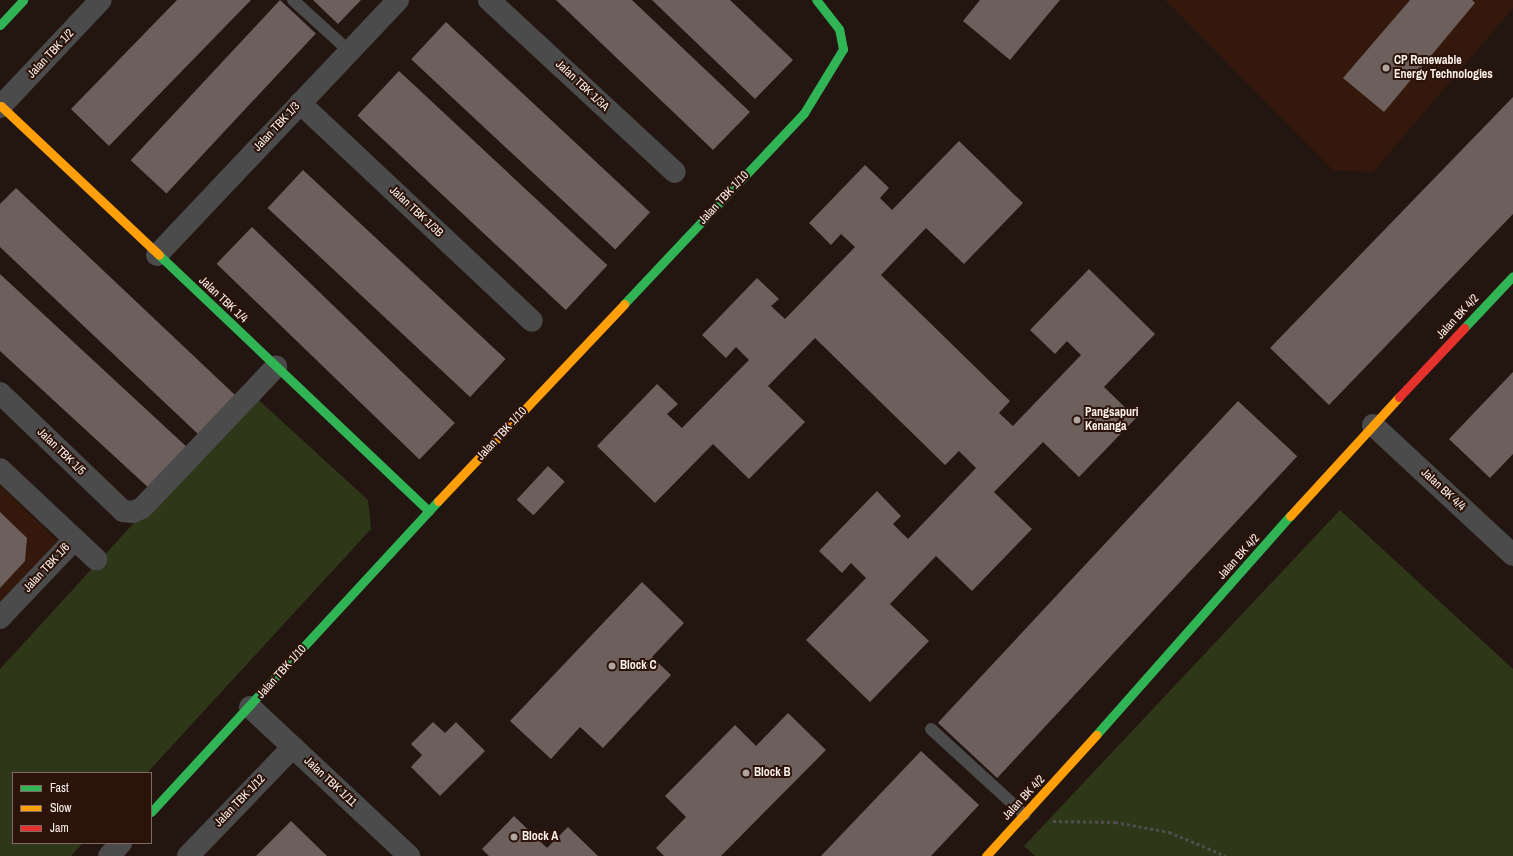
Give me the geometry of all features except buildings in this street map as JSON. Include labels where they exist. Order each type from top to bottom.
[{"type":"street","points":[[0,24],[23,0]]},
{"type":"street","name":"Jalan TBK 1/2","points":[[0,107],[101,0]]},
{"type":"street","name":"Jalan TBK 1/3","points":[[157,255],[398,0]]},
{"type":"street","name":"Jalan TBK 1/3A","points":[[489,0],[674,172]]},
{"type":"street","name":"Jalan TBK 1/10","points":[[152,811],[250,707],[430,511],[804,113],[843,49],[839,28],[816,0]]},
{"type":"street","name":"Jalan TBK 1/3B","points":[[300,103],[532,321]]},
{"type":"street","name":"Jalan TBK 1/4","points":[[0,107],[430,511]]},
{"type":"street","name":"Jalan BK 4/2","points":[[994,853],[1025,815],[1373,425],[1513,276]]},
{"type":"street","name":"Jalan TBK 1/5","points":[[0,393],[122,511],[133,512],[142,508],[276,367]]},
{"type":"street","name":"Jalan BK 4/4","points":[[1373,425],[1513,555]]},
{"type":"street","name":"Jalan TBK 1/6","points":[[0,470],[74,540],[0,618]]},
{"type":"street","points":[[74,540],[96,559]]},
{"type":"street","name":"Jalan TBK 1/11","points":[[250,707],[409,856]]},
{"type":"street","name":"Jalan TBK 1/12","points":[[188,856],[293,747]]},
{"type":"street","points":[[109,856],[120,844]]},
{"type":"lane","points":[[294,0],[349,51]]},
{"type":"lane","points":[[931,729],[1025,815]]},
{"type":"path","points":[[1025,815],[1047,820],[1115,822],[1168,832],[1226,856]]},
{"type":"shaded area","points":[[1165,0],[1513,0],[1513,8],[1373,172],[1333,170]]},
{"type":"shaded area","points":[[0,485],[58,541],[0,602]]},
{"type":"green space","points":[[252,394],[368,500],[371,529],[148,772],[12,772],[12,844],[82,844],[71,856],[0,856],[0,669]]},
{"type":"green space","points":[[1340,510],[1513,669],[1513,856],[1035,856],[1024,846]]},
{"type":"traffic: fast","points":[[0,25],[23,0]]},
{"type":"traffic: fast","points":[[624,304],[804,113],[843,49],[839,29],[816,0]]},
{"type":"traffic: fast","points":[[159,255],[429,511]]},
{"type":"traffic: fast","points":[[1464,328],[1513,276]]},
{"type":"traffic: fast","points":[[152,811],[438,501]]},
{"type":"traffic: fast","points":[[1096,735],[1290,516]]},
{"type":"traffic: slow","points":[[1,106],[159,255]]},
{"type":"traffic: slow","points":[[438,501],[624,304]]},
{"type":"traffic: slow","points":[[1290,516],[1399,397]]},
{"type":"traffic: slow","points":[[986,856],[1096,735]]},
{"type":"traffic: jam","points":[[1399,397],[1464,328]]},
{"type":"place","name":"CP Renewable Energy Technologies","points":[[1386,68]]},
{"type":"place","name":"Pangsapuri Kenanga","points":[[1077,420]]},
{"type":"place","name":"Block C","points":[[612,666]]},
{"type":"place","name":"Block B","points":[[746,773]]},
{"type":"place","name":"Block A","points":[[514,837]]}]
